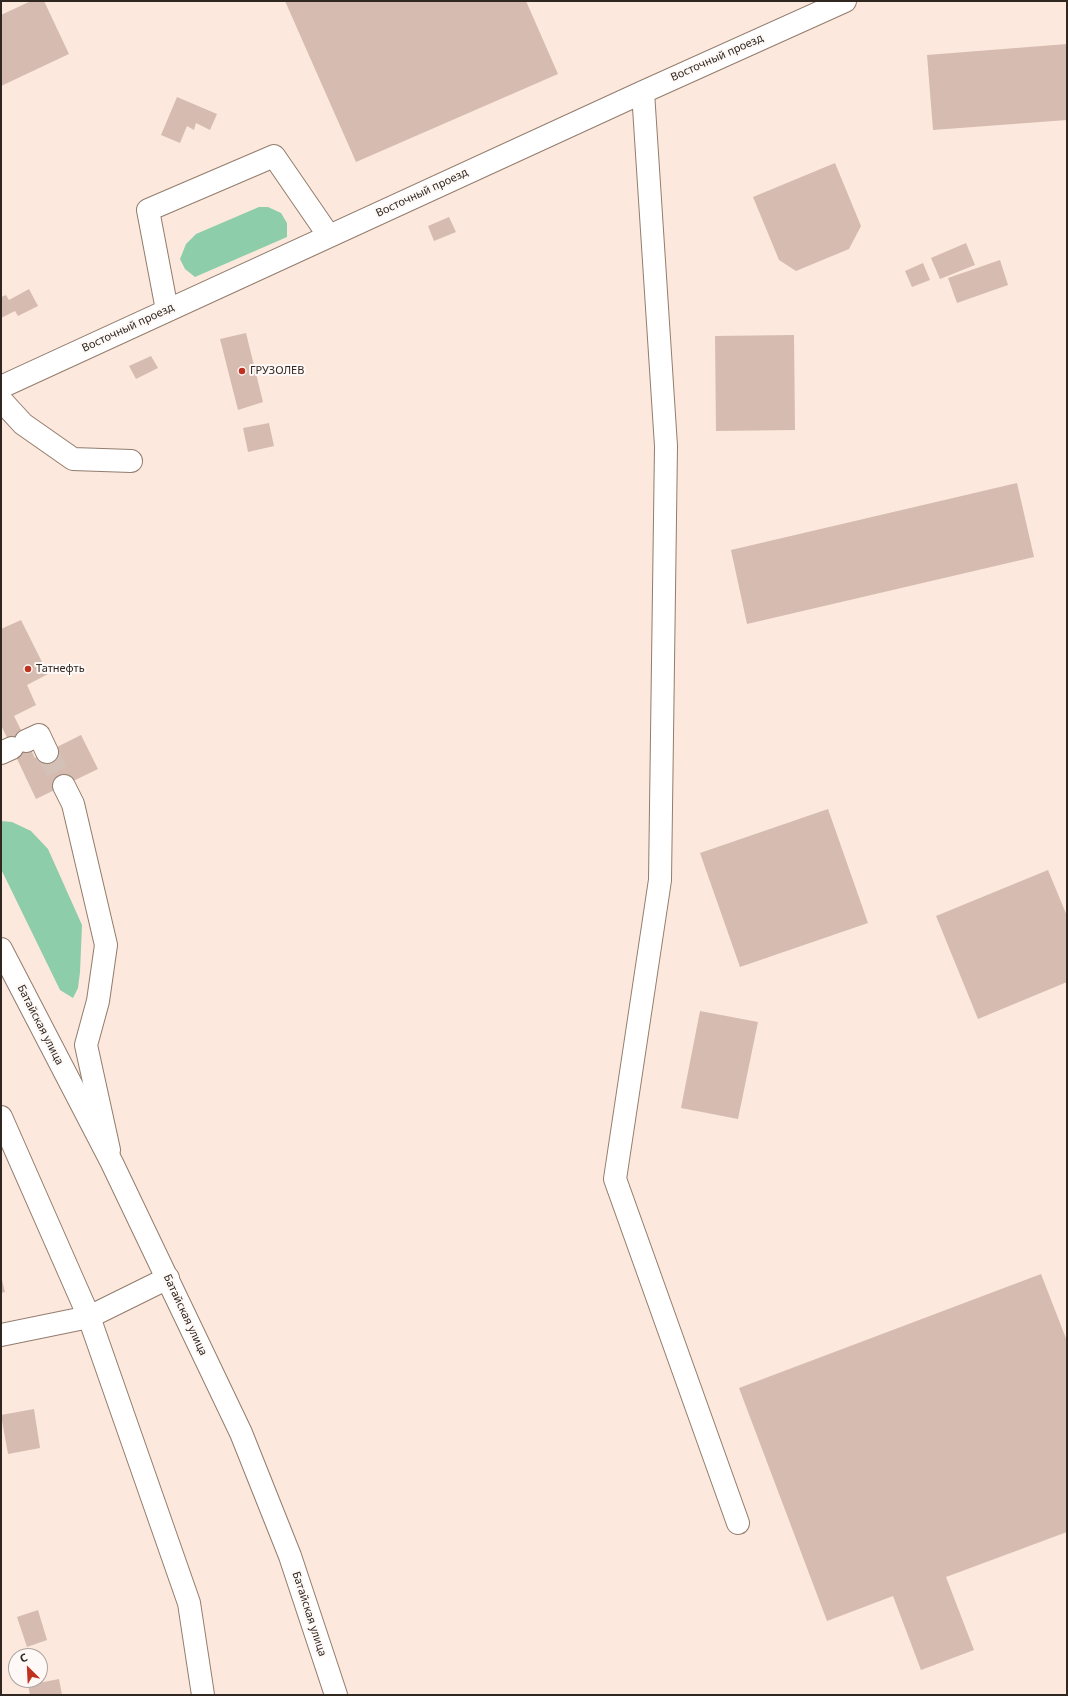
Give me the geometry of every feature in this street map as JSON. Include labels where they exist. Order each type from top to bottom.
[{"type":"main road","name":"Восточный проезд","points":[[1,389],[167,310],[845,1]]},
{"type":"main road","points":[[643,92],[666,446],[660,880],[616,1178],[738,1522]]},
{"type":"main road","points":[[167,310],[148,210],[274,156],[330,236]]},
{"type":"main road","points":[[1,389],[23,424],[73,459],[131,461]]},
{"type":"main road","points":[[13,747],[39,735],[47,752]]},
{"type":"main road","points":[[64,786],[73,804],[106,945],[98,1001],[86,1045],[112,1163]]},
{"type":"main road","name":"Батайская улица","points":[[1,949],[112,1163],[241,1433],[290,1556],[336,1695]]},
{"type":"main road","points":[[1,1117],[89,1317],[189,1603],[203,1695]]},
{"type":"main road","points":[[1,1335],[89,1317],[168,1278]]},
{"type":"green space","points":[[259,207],[268,207],[281,213],[287,223],[287,237],[195,277],[185,269],[180,259],[186,244],[196,234]]},
{"type":"green space","points":[[1,821],[12,822],[31,831],[48,849],[82,925],[80,972],[78,988],[73,998],[60,990],[1,869]]},
{"type":"building","points":[[31,1],[44,1],[69,54],[1,86],[1,15]]},
{"type":"building","points":[[285,1],[526,1],[558,74],[356,162]]},
{"type":"building","points":[[1067,44],[1067,120],[933,130],[927,55]]},
{"type":"building","points":[[177,97],[217,114],[210,130],[196,123],[194,130],[187,126],[180,143],[161,135]]},
{"type":"building","points":[[835,163],[861,226],[849,249],[796,271],[779,260],[753,197]]},
{"type":"building","points":[[449,217],[456,232],[434,241],[428,226]]},
{"type":"building","points":[[966,243],[975,265],[940,279],[931,258]]},
{"type":"building","points":[[1000,260],[1008,285],[957,303],[948,278]]},
{"type":"building","points":[[923,263],[930,280],[912,287],[905,271]]},
{"type":"building","points":[[29,289],[38,306],[18,316],[15,311],[1,318],[1,297],[6,295],[9,300]]},
{"type":"building","name":"ГРУЗОЛЕВ","points":[[246,333],[263,402],[238,410],[220,339]]},
{"type":"building","points":[[794,335],[795,430],[716,431],[715,336]]},
{"type":"building","points":[[151,356],[158,368],[136,379],[129,366]]},
{"type":"building","points":[[269,423],[274,446],[248,452],[243,428]]},
{"type":"building","points":[[1017,483],[1034,557],[747,624],[731,550]]},
{"type":"building","points":[[21,620],[48,674],[27,685],[36,705],[14,716],[35,758],[81,735],[98,769],[36,799],[1,725],[1,629]]},
{"type":"building","points":[[828,809],[868,923],[740,967],[700,853]]},
{"type":"building","points":[[1048,870],[1067,916],[1067,982],[978,1019],[936,916]]},
{"type":"building","points":[[700,1011],[758,1022],[738,1119],[681,1108]]},
{"type":"building","points":[[1041,1274],[1067,1341],[1067,1532],[946,1577],[974,1650],[921,1670],[893,1596],[827,1621],[739,1388]]},
{"type":"building","points":[[1,1276],[5,1292],[1,1293]]},
{"type":"building","points":[[34,1409],[40,1448],[8,1454],[1,1415]]},
{"type":"building","points":[[38,1610],[47,1640],[27,1647],[17,1617]]},
{"type":"building","points":[[59,1679],[62,1695],[30,1695],[29,1688],[48,1688],[48,1681]]},
{"type":"tunnel","points":[[47,752],[64,786]]},
{"type":"place","name":"ГРУЗОЛЕВ","points":[[242,371]]},
{"type":"place","name":"Татнефть","points":[[28,669]]}]
